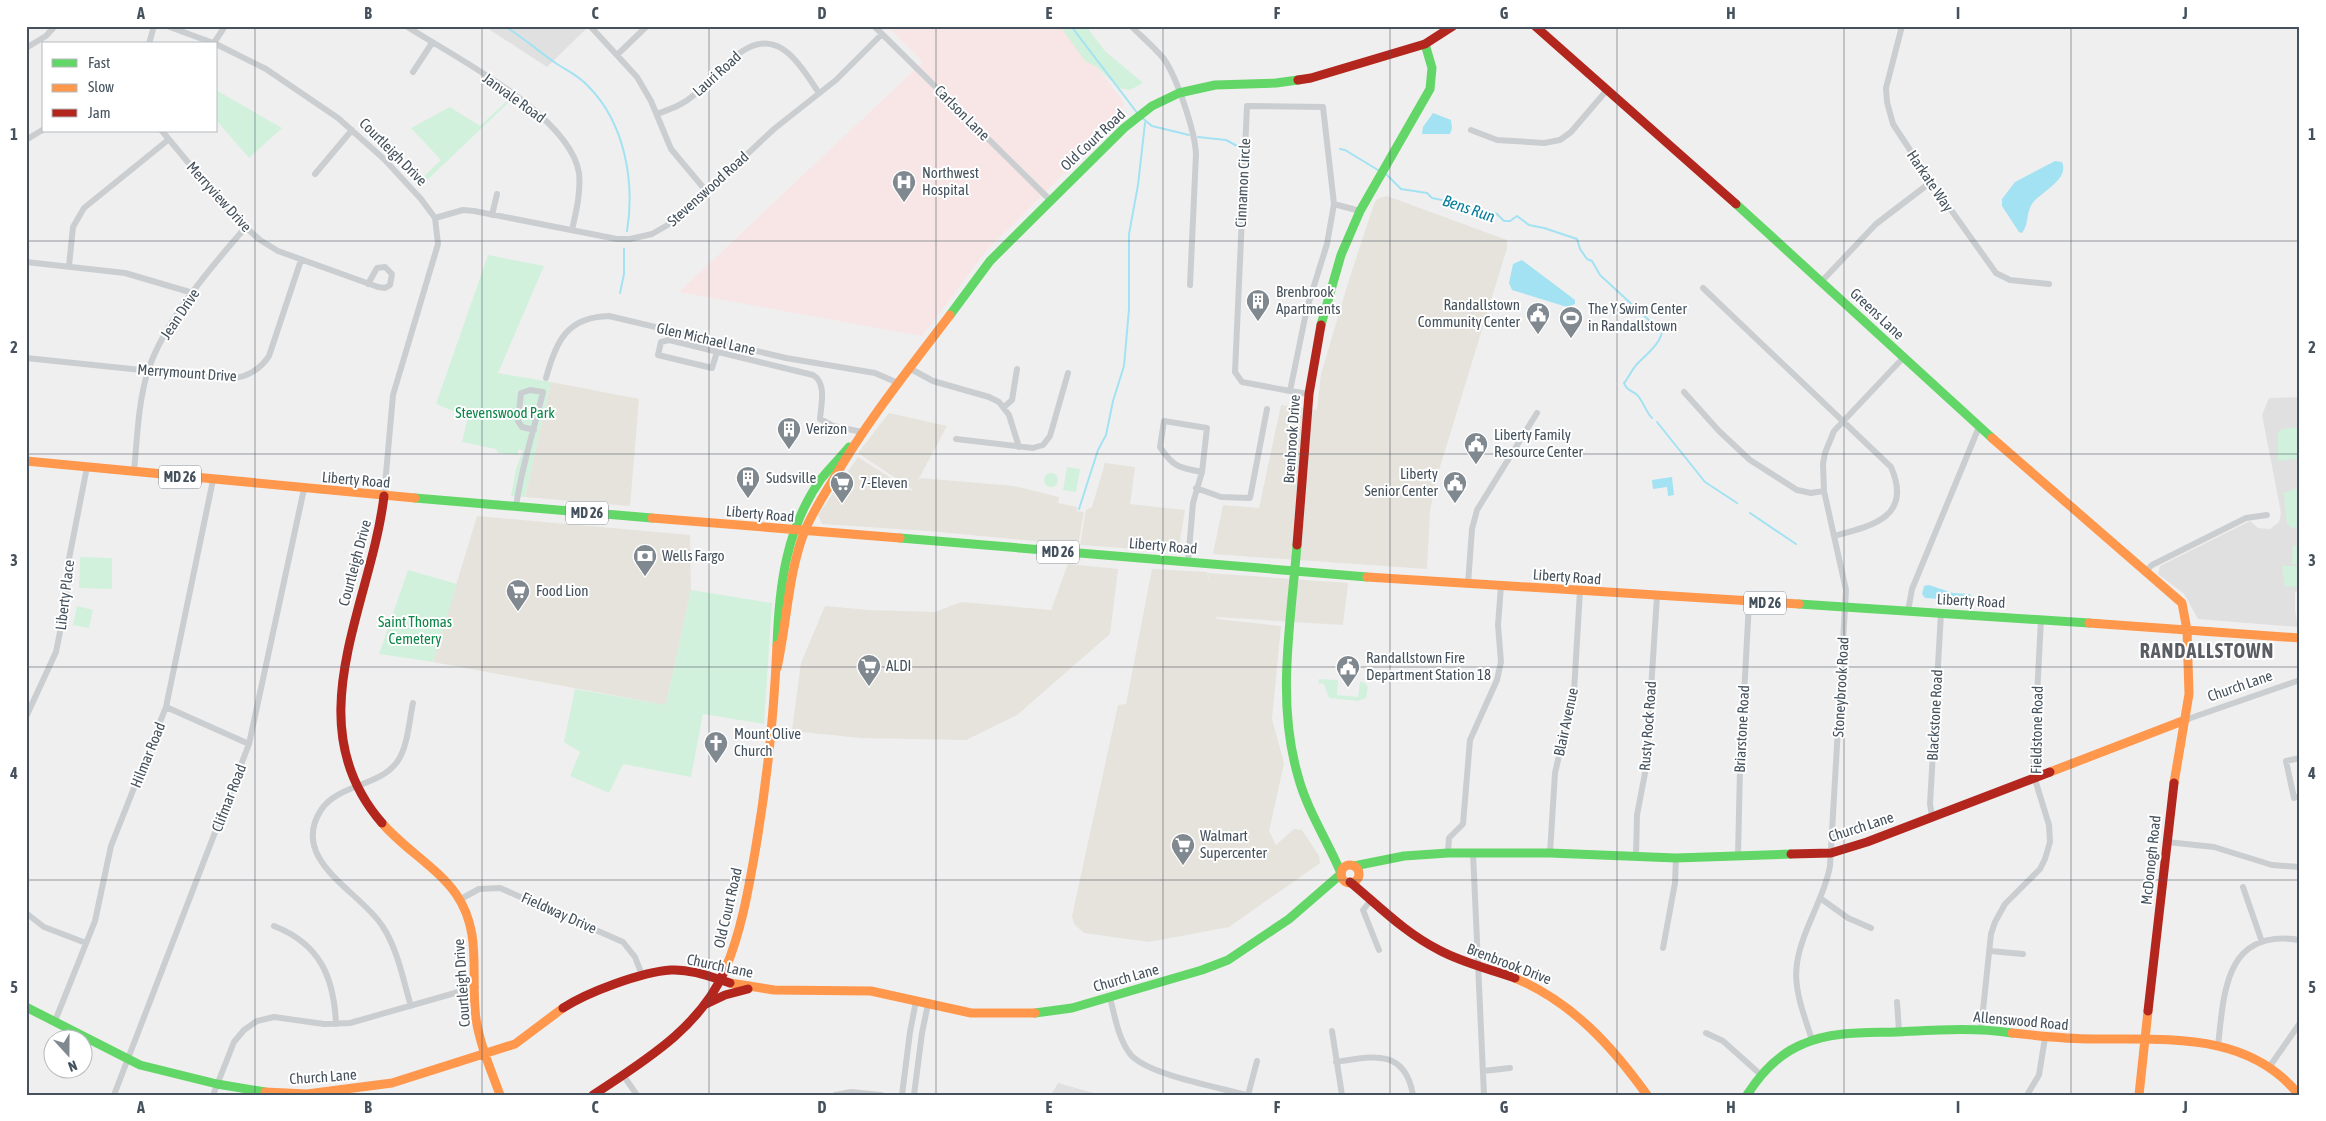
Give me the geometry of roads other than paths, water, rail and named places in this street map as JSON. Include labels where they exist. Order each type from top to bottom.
[{"type":"street","points":[[26,48],[46,36],[55,26]]},
{"type":"street","points":[[150,42],[154,26]]},
{"type":"street","name":"Courtleigh Drive","points":[[167,26],[211,42]]},
{"type":"street","points":[[217,42],[225,26]]},
{"type":"street","name":"Janvale Road","points":[[406,26],[530,106],[564,140],[571,152],[578,173],[579,195],[572,230]]},
{"type":"street","points":[[618,54],[647,26]]},
{"type":"street","name":"Carlson Lane","points":[[874,26],[1050,200]]},
{"type":"street","points":[[1131,26],[1164,60],[1179,93],[1196,144],[1190,285]]},
{"type":"street","name":"Old Court Road","points":[[777,668],[786,626],[791,583],[805,531],[814,512],[859,436],[990,261],[1050,200],[1139,115],[1179,93],[1215,85],[1276,83],[1311,78],[1425,44],[1453,26]]},
{"type":"street","name":"Greens Lane","points":[[1535,26],[1822,281],[1979,427],[2182,603],[2187,630]]},
{"type":"street","name":"Harkate Way","points":[[1902,26],[1888,75],[1887,102],[1899,135],[1996,273],[2010,280],[2049,284]]},
{"type":"street","points":[[591,27],[618,54],[637,77],[657,114],[671,149],[707,192]]},
{"type":"street","name":"Stevenswood Road","points":[[435,218],[463,210],[618,239],[642,238],[669,226],[774,129],[851,66],[882,34]]},
{"type":"street","points":[[413,72],[432,43]]},
{"type":"street","name":"Brenbrook Drive","points":[[1425,44],[1432,68],[1430,89],[1360,211],[1344,248],[1325,307],[1313,359],[1286,692],[1289,736],[1302,791],[1316,823],[1333,854],[1369,898],[1406,930],[1427,944],[1478,967],[1526,982],[1574,1011],[1605,1040],[1647,1095]]},
{"type":"street","name":"Courtleigh Drive","points":[[218,45],[266,69],[352,130],[384,159],[421,199],[435,218],[438,244],[393,395],[380,536],[350,632],[341,719],[345,755],[356,787],[366,804],[388,831],[438,874],[459,900],[472,929],[475,942],[476,1018],[500,1095]]},
{"type":"street","name":"Lauri Road","points":[[657,114],[686,102],[741,51],[758,45],[775,46],[789,53],[819,93]]},
{"type":"street","points":[[1471,130],[1497,140],[1544,143],[1560,140],[1571,132],[1608,90]]},
{"type":"street","name":"Cinnamon Circle","points":[[1290,391],[1307,308],[1327,244],[1334,204],[1322,107],[1247,106],[1235,372],[1242,382],[1290,391],[1309,394]]},
{"type":"street","points":[[26,140],[42,130]]},
{"type":"street","points":[[315,174],[352,130]]},
{"type":"street","name":"Merryview Drive","points":[[163,132],[245,228],[278,251],[368,284]]},
{"type":"street","points":[[69,266],[73,227],[84,208],[168,140]]},
{"type":"street","points":[[1822,281],[1876,224],[1931,182]]},
{"type":"street","points":[[492,215],[496,194]]},
{"type":"street","points":[[1334,204],[1360,211]]},
{"type":"street","name":"Jean Drive","points":[[134,472],[142,399],[148,371],[164,336],[194,293],[245,228]]},
{"type":"street","name":"Merrymount Drive","points":[[26,358],[228,379],[244,376],[258,369],[269,356],[301,260]]},
{"type":"street","points":[[26,262],[136,275],[194,293]]},
{"type":"street","points":[[1703,288],[1891,467],[1897,489],[1893,508],[1881,522],[1834,536]]},
{"type":"street","name":"Glen Michael Lane","points":[[546,378],[555,348],[565,332],[589,318],[609,316],[786,358],[867,371],[898,383]]},
{"type":"street","points":[[717,352],[712,368],[658,355],[661,342],[669,340],[813,375],[819,380],[822,388],[820,419],[859,436]]},
{"type":"street","name":"Stoneybrook Road","points":[[1812,1040],[1798,993],[1796,969],[1798,950],[1829,876],[1832,853],[1845,608],[1844,577],[1822,476],[1825,453],[1834,431],[1904,357]]},
{"type":"street","points":[[909,368],[933,381],[989,397],[1004,407],[1009,414],[1019,447]]},
{"type":"street","points":[[1004,407],[1012,400],[1017,370]]},
{"type":"street","points":[[956,439],[1038,448],[1047,441],[1068,372]]},
{"type":"street","points":[[516,507],[522,472],[534,430],[543,392],[530,390],[521,393],[519,425],[534,430]]},
{"type":"street","points":[[1684,392],[1719,431],[1750,460],[1798,490],[1811,493],[1824,491]]},
{"type":"street","points":[[1196,488],[1221,497],[1250,498],[1268,408]]},
{"type":"street","points":[[1468,584],[1472,529],[1477,510],[1537,413]]},
{"type":"street","points":[[1188,562],[1196,488],[1202,472],[1207,428],[1164,421],[1160,447],[1168,461],[1182,468],[1202,472]]},
{"type":"street","points":[[1908,611],[1912,590],[1979,427]]},
{"type":"street","name":"Old Court Road","points":[[593,1095],[676,1035],[706,1004],[721,980],[736,945],[762,811],[773,730],[777,668],[776,625],[779,593],[793,530],[816,485],[831,465],[859,436]]},
{"type":"street","name":"Liberty Road","points":[[26,461],[384,496],[1295,571],[1468,584],[2041,619],[2300,638]]},
{"type":"street","name":"Liberty Place","points":[[26,717],[56,652],[66,602],[67,569],[85,485],[86,467]]},
{"type":"street","name":"Hilmar Road","points":[[55,1021],[99,908],[104,870],[111,846],[166,706],[213,480]]},
{"type":"street","name":"Clifmar Road","points":[[114,1095],[250,744],[304,489]]},
{"type":"street","points":[[2145,572],[2152,565],[2246,518],[2267,516]]},
{"type":"street","points":[[1448,853],[1449,838],[1463,824],[1470,740],[1500,671],[1502,654],[1498,625],[1501,586]]},
{"type":"street","name":"Blair Avenue","points":[[1550,853],[1555,773],[1574,691],[1580,591]]},
{"type":"street","name":"Rusty Rock Road","points":[[1636,856],[1638,807],[1646,768],[1657,596]]},
{"type":"street","name":"Briarstone Road","points":[[1738,856],[1740,769],[1749,602]]},
{"type":"street","name":"Blackstone Road","points":[[1932,816],[1930,804],[1941,613]]},
{"type":"street","name":"Fieldstone Road","points":[[1981,1029],[1991,934],[1999,913],[2012,895],[2040,869],[2048,851],[2049,825],[2034,778],[2041,619]]},
{"type":"street","name":"McDonogh Road","points":[[2139,1095],[2176,766],[2189,694],[2187,630]]},
{"type":"street","name":"Church Lane","points":[[26,1007],[127,1059],[150,1068],[217,1084],[263,1092],[307,1094],[334,1093],[392,1083],[486,1055],[515,1044],[543,1021],[574,1001],[642,976],[672,970],[689,971],[754,988],[793,992],[856,990],[972,1013],[1020,1014],[1053,1012],[1110,998],[1202,970],[1228,960],[1274,929],[1327,888],[1375,862],[1404,856],[1448,853],[1550,853],[1676,858],[1832,853],[1867,842],[2145,734],[2300,680]]},
{"type":"street","points":[[411,1006],[394,950],[384,928],[368,908],[324,866],[313,844],[314,826],[322,808],[339,794],[383,774],[397,762],[403,748],[413,703]]},
{"type":"street","points":[[166,706],[250,744]]},
{"type":"street","points":[[2300,758],[2286,761],[2294,798],[2300,796]]},
{"type":"street","points":[[2167,842],[2214,847],[2281,867],[2300,867]]},
{"type":"street","points":[[1473,854],[1484,1095]]},
{"type":"street","points":[[1663,948],[1675,883],[1676,858]]},
{"type":"street","name":"Fieldway Drive","points":[[459,900],[486,887],[508,891],[623,942],[635,957],[642,976]]},
{"type":"street","points":[[2243,887],[2262,942]]},
{"type":"street","points":[[1369,898],[1363,910],[1380,950]]},
{"type":"street","points":[[1820,898],[1848,918],[1871,928]]},
{"type":"street","points":[[26,913],[44,927],[86,942]]},
{"type":"street","points":[[274,926],[301,941],[323,967],[333,992],[336,1024]]},
{"type":"street","points":[[2218,1046],[2224,991],[2230,972],[2242,955],[2262,942],[2282,938],[2300,940]]},
{"type":"street","points":[[1990,951],[2023,954]]},
{"type":"street","points":[[213,1095],[234,1042],[244,1030],[257,1021],[274,1017],[336,1024],[363,1020],[476,987]]},
{"type":"street","points":[[706,1004],[725,995],[754,988]]},
{"type":"street","points":[[1110,998],[1120,1036],[1131,1055],[1139,1062],[1158,1071],[1247,1095],[1257,1061]]},
{"type":"street","points":[[902,1095],[908,1039],[916,1001]]},
{"type":"street","points":[[1897,1002],[1899,1032]]},
{"type":"street","points":[[914,1095],[922,1033],[928,1004]]},
{"type":"street","points":[[2270,1066],[2300,1023]]},
{"type":"street","name":"Allenswood Road","points":[[1747,1095],[1760,1074],[1787,1052],[1812,1040],[1845,1033],[1981,1029],[2044,1038],[2145,1038],[2218,1046],[2249,1054],[2270,1066],[2299,1095]]},
{"type":"street","points":[[1332,1031],[1342,1095]]},
{"type":"street","points":[[1706,1033],[1723,1040],[1760,1074]]},
{"type":"street","points":[[2031,1093],[2039,1075],[2044,1038]]},
{"type":"street","points":[[1336,1062],[1370,1056],[1386,1057],[1394,1061],[1406,1074],[1414,1095]]},
{"type":"street","points":[[1483,1071],[1510,1068]]},
{"type":"street","points":[[623,1075],[637,1095]]},
{"type":"street","points":[[835,1095],[851,1092],[881,1095]]},
{"type":"water","points":[[1433,113],[1451,120],[1452,128],[1450,134],[1422,134],[1423,127]]},
{"type":"water","points":[[2055,161],[2062,162],[2062,174],[2032,204],[2024,230],[2022,233],[2019,232],[2002,206],[2002,199],[2015,182]]},
{"type":"water","points":[[1522,260],[1575,300],[1575,304],[1567,307],[1512,290],[1509,283],[1513,264]]},
{"type":"water","points":[[1672,477],[1674,495],[1668,496],[1667,487],[1653,489],[1652,480]]},
{"type":"water","points":[[1929,585],[1953,593],[1970,594],[1972,599],[1968,601],[1925,598],[1922,594],[1924,586]]},
{"type":"waterway","points":[[504,26],[581,79],[601,101],[611,117],[619,135],[628,173],[629,212],[627,231]]},
{"type":"waterway","name":"Bens Run","points":[[1071,26],[1138,114]]},
{"type":"waterway","points":[[2300,43],[2300,57]]},
{"type":"waterway","name":"Bens Run","points":[[1141,117],[1152,126],[1189,135]]},
{"type":"waterway","points":[[1079,509],[1098,450],[1106,435],[1113,401],[1124,366],[1129,309],[1129,234],[1138,185],[1145,123]]},
{"type":"waterway","name":"Bens Run","points":[[1198,137],[1226,140],[1239,147]]},
{"type":"waterway","name":"Bens Run","points":[[1340,149],[1345,150],[1378,170]]},
{"type":"waterway","name":"Bens Run","points":[[1385,173],[1401,189],[1427,193],[1432,198],[1457,203],[1469,209],[1497,214],[1504,221],[1510,221],[1517,216],[1529,225],[1577,239],[1580,249],[1587,259],[1592,261],[1600,275],[1652,323],[1662,327],[1658,342],[1636,365],[1624,383],[1628,389],[1638,396],[1652,418]]},
{"type":"waterway","points":[[620,293],[624,274],[624,249]]},
{"type":"waterway","name":"Bens Run","points":[[1657,422],[1705,482],[1737,503]]},
{"type":"waterway","name":"Bens Run","points":[[1750,513],[1796,544]]},
{"type":"place","name":"Northwest Hospital","points":[[904,203]]},
{"type":"place","name":"Brenbrook Apartments","points":[[1258,322]]},
{"type":"place","name":"Randallstown Community Center","points":[[1538,335]]},
{"type":"place","name":"The Y Swim Center in Randallstown","points":[[1571,339]]},
{"type":"place","name":"Verizon","points":[[789,450]]},
{"type":"place","name":"Liberty Family Resource Center","points":[[1476,465]]},
{"type":"place","name":"Sudsville","points":[[748,499]]},
{"type":"place","name":"7-Eleven","points":[[842,504]]},
{"type":"place","name":"Liberty Senior Center","points":[[1455,504]]},
{"type":"place","name":"Wells Fargo","points":[[645,577]]},
{"type":"place","name":"Food Lion","points":[[518,612]]},
{"type":"place","name":"ALDI","points":[[869,687]]},
{"type":"place","name":"Randallstown Fire Department Station 18","points":[[1348,688]]},
{"type":"place","name":"Mount Olive Church","points":[[716,764]]},
{"type":"place","name":"Walmart Supercenter","points":[[1183,866]]},
{"type":"district","name":"RANDALLSTOWN","points":[[2207,651]]},
{"type":"park label","name":"Stevenswood Park","points":[[505,413]]},
{"type":"park label","name":"Saint Thomas Cemetery","points":[[415,630]]}]
